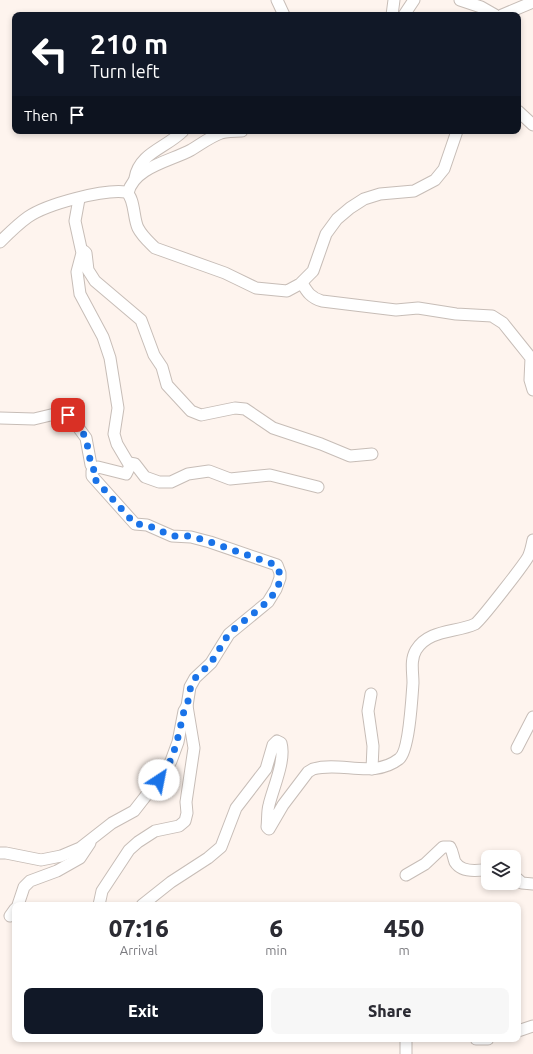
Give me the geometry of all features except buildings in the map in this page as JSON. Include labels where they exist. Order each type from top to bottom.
[{"type":"street","points":[[278,0],[283,12]]},
{"type":"street","points":[[392,12],[394,0]]},
{"type":"street","points":[[406,12],[414,0]]},
{"type":"street","points":[[460,0],[482,7],[490,12]]},
{"type":"street","points":[[509,12],[533,2]]},
{"type":"street","points":[[521,114],[533,125]]},
{"type":"street","points":[[179,134],[174,140],[144,160],[138,166],[135,178],[128,193],[138,228],[146,240],[155,248],[225,273],[256,288],[287,291],[302,282],[313,271],[326,234],[344,213],[357,203],[371,196],[389,193],[406,193],[429,184],[444,169],[455,134]]},
{"type":"street","points":[[135,178],[150,169],[184,154],[220,134]]},
{"type":"street","points":[[0,242],[22,221],[34,213],[79,199],[121,192],[128,193]]},
{"type":"street","points":[[79,199],[75,221],[77,236],[82,250],[86,253],[88,270],[95,281],[141,320],[154,355],[162,367],[167,385],[191,411],[201,415],[235,408],[245,409],[273,428],[321,444],[350,456],[372,454]]},
{"type":"street","points":[[82,250],[77,272],[80,294],[103,338],[110,358],[118,408],[114,434],[117,444],[129,463],[130,468],[126,474],[101,467],[94,468]]},
{"type":"street","points":[[302,282],[308,293],[315,299],[322,301],[396,310],[418,308],[470,316],[487,315],[496,318],[503,323],[531,358],[530,380],[533,390]]},
{"type":"street","points":[[0,418],[34,419],[59,413],[70,416],[75,420],[86,438],[91,465],[94,468],[92,476],[135,524],[147,525],[172,536],[191,536],[272,563],[279,568],[280,578],[271,597],[256,613],[233,630],[211,663],[195,678],[190,686],[187,706],[194,748],[186,802],[187,813],[185,821],[179,826],[155,831],[138,842],[130,850],[102,891],[100,902]]},
{"type":"street","points":[[129,463],[134,464],[144,477],[158,482],[172,482],[188,474],[209,471],[221,477],[236,480],[270,475],[318,487]]},
{"type":"street","points":[[146,902],[170,882],[208,858],[221,847],[236,808],[266,769],[273,746],[277,741],[281,743],[282,749],[278,775],[268,809],[267,826],[269,829],[283,806],[308,772],[314,768],[372,769],[386,767],[400,759],[405,750],[413,684],[412,661],[416,651],[434,636],[477,623],[491,604],[501,595],[529,556],[533,540]]},
{"type":"street","points":[[371,694],[368,711],[373,746],[372,769]]},
{"type":"street","points":[[0,853],[41,860],[71,852],[92,839],[112,823],[134,811],[164,774],[175,751],[184,711],[187,706]]},
{"type":"street","points":[[517,748],[533,717]]},
{"type":"street","points":[[19,902],[24,887],[30,881],[57,870],[80,858],[88,848],[92,839]]},
{"type":"street","points":[[406,874],[425,864],[439,849],[446,846],[450,847],[456,862],[463,869],[481,870]]},
{"type":"street","points":[[521,882],[533,884]]},
{"type":"street","points":[[521,1030],[533,1026]]},
{"type":"street","points":[[406,1042],[406,1054]]},
{"type":"route","points":[[68,415],[75,420],[86,438],[89,459],[94,468],[92,471],[92,476],[135,524],[147,525],[172,536],[182,538],[191,536],[272,563],[279,568],[280,578],[268,602],[229,634],[211,663],[195,678],[190,686],[187,706],[184,711],[179,731],[178,742],[168,768],[159,780]]}]
